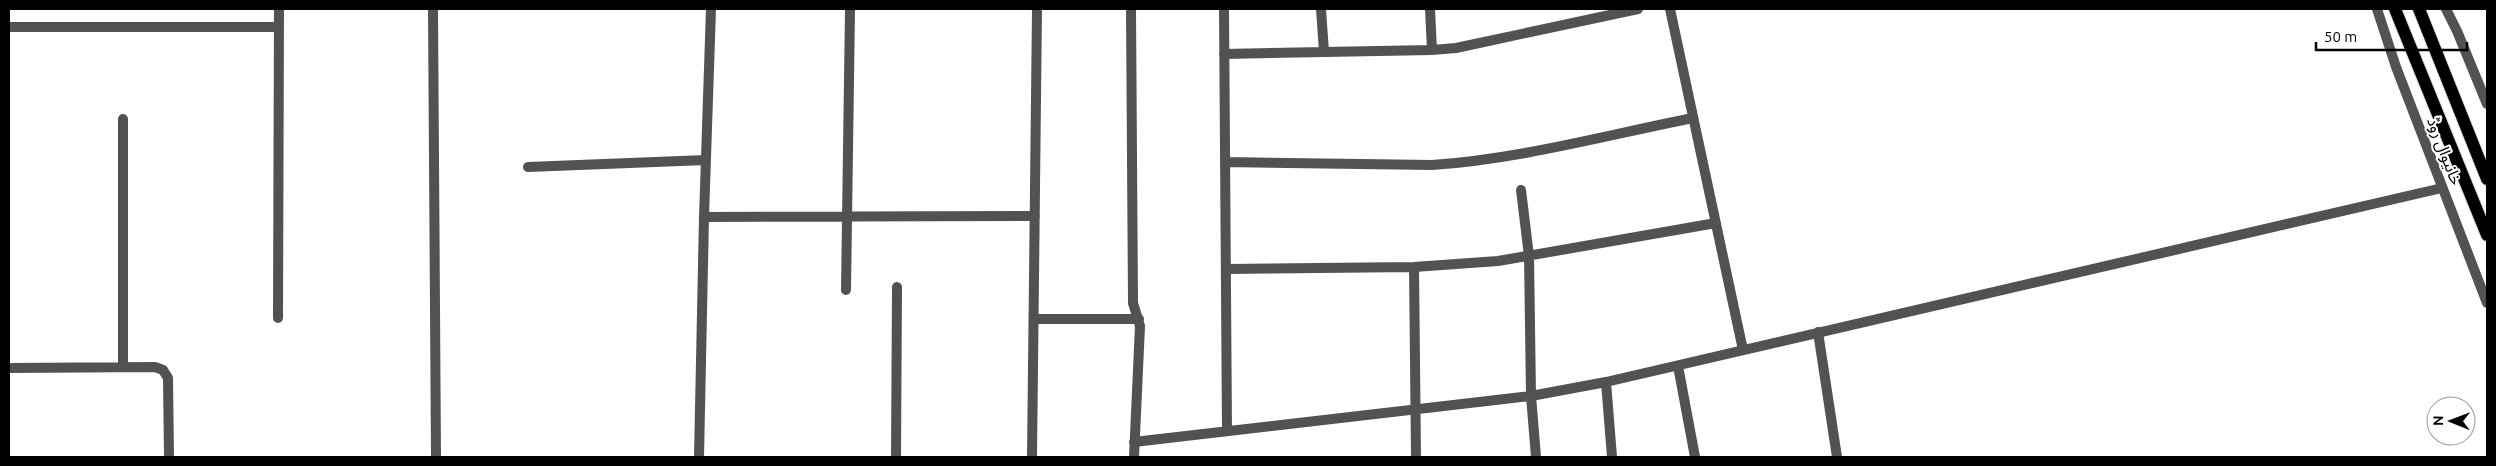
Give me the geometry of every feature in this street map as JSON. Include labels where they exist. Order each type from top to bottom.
[{"type":"main road","name":"خانیوال روڈ","points":[[2395,9],[2487,235]]},
{"type":"main road","name":"خانیوال روڈ","points":[[2419,9],[2487,179]]},
{"type":"street","points":[[278,318],[279,9]]},
{"type":"street","points":[[433,9],[436,457]]},
{"type":"street","points":[[699,457],[711,9]]},
{"type":"street","points":[[846,290],[850,9]]},
{"type":"street","points":[[1032,457],[1037,9]]},
{"type":"street","points":[[1131,9],[1134,303],[1139,319],[1134,457]]},
{"type":"street","points":[[1224,9],[1228,432]]},
{"type":"street","points":[[1321,9],[1324,52]]},
{"type":"street","points":[[1430,9],[1432,50]]},
{"type":"street","points":[[1224,54],[1456,48],[1638,9]]},
{"type":"street","points":[[1670,9],[1743,350]]},
{"type":"street","name":"خانیوال روڈ","points":[[2377,9],[2396,67],[2487,303]]},
{"type":"street","points":[[2446,9],[2458,31],[2487,104]]},
{"type":"street","points":[[9,27],[279,27]]},
{"type":"street","points":[[1225,162],[1432,165],[1463,163],[1498,158],[1693,118]]},
{"type":"street","points":[[123,119],[123,368]]},
{"type":"street","points":[[528,167],[706,160]]},
{"type":"street","points":[[1134,442],[1531,396],[1606,382],[2442,188]]},
{"type":"street","points":[[1521,190],[1529,256],[1531,396],[1536,457]]},
{"type":"street","points":[[704,217],[1035,216]]},
{"type":"street","points":[[1226,269],[1414,267],[1529,256],[1716,223]]},
{"type":"street","points":[[1414,267],[1416,457]]},
{"type":"street","points":[[896,287],[896,457]]},
{"type":"street","points":[[1034,319],[1139,319]]},
{"type":"street","points":[[1818,332],[1838,457]]},
{"type":"street","points":[[1678,366],[1694,457]]},
{"type":"street","points":[[9,368],[155,367],[163,370],[168,378],[170,457]]},
{"type":"street","points":[[1606,382],[1612,457]]}]
